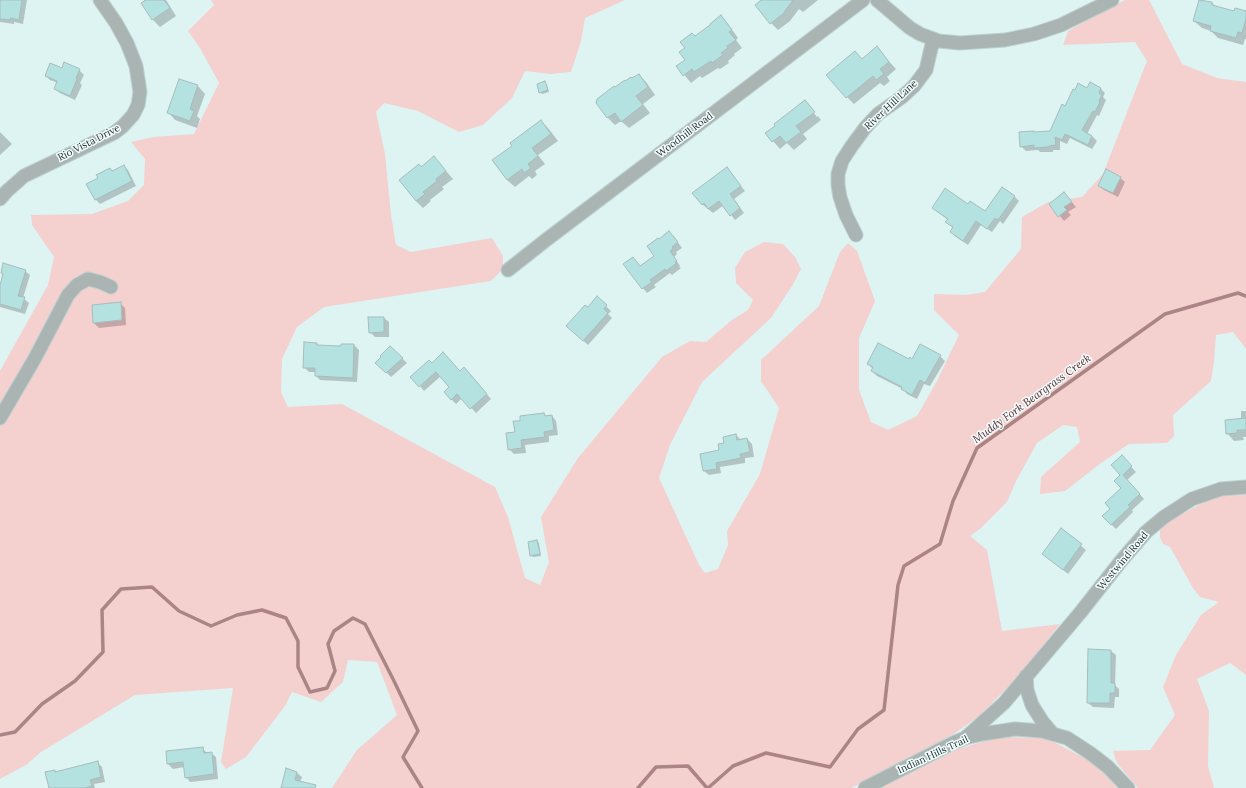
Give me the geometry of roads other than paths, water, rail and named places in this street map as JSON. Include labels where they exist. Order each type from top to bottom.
[{"type":"street","name":"Rio Vista Drive","points":[[0,200],[11,187],[24,176],[114,133],[133,115],[138,105],[140,92],[136,66],[127,43],[116,23],[100,0]]},
{"type":"street","name":"Woodhill Road","points":[[508,270],[863,0]]},
{"type":"street","points":[[877,0],[910,28],[920,34],[933,40],[960,43],[1021,38],[1061,25],[1112,0]]},
{"type":"street","name":"River Hill Lane","points":[[856,235],[846,215],[840,197],[838,174],[842,161],[851,147],[874,119],[910,90],[926,70],[933,40]]},
{"type":"street","points":[[0,418],[36,358],[68,295],[77,285],[88,279],[112,287]]},
{"type":"street","name":"Westwind Road","points":[[966,738],[1004,702],[1080,613],[1146,532],[1164,517],[1186,503],[1206,494],[1221,489],[1246,487]]},
{"type":"street","points":[[1026,676],[1027,690],[1032,705],[1042,721],[1054,734]]},
{"type":"street","name":"Indian Hills Trail","points":[[865,788],[953,743],[982,734],[1015,729],[1037,730],[1067,738],[1108,767],[1128,788]]},
{"type":"waterway","name":"Muddy Fork Beargrass Creek","points":[[708,788],[733,766],[766,753],[830,767],[858,729],[884,710],[898,585],[904,566],[940,544],[953,501],[977,448],[1165,314],[1238,293],[1246,296]]},
{"type":"waterway","name":"Muddy Fork Beargrass Creek","points":[[0,735],[15,732],[42,704],[75,681],[103,652],[102,610],[121,589],[152,587],[179,611],[211,626],[237,615],[262,610],[286,618],[298,641],[298,667],[310,692],[327,688],[335,671],[328,644],[334,631],[353,618],[365,624],[418,731],[403,757],[422,788]]},
{"type":"waterway","name":"Muddy Fork Beargrass Creek","points":[[638,788],[656,767],[688,766],[707,788]]}]
